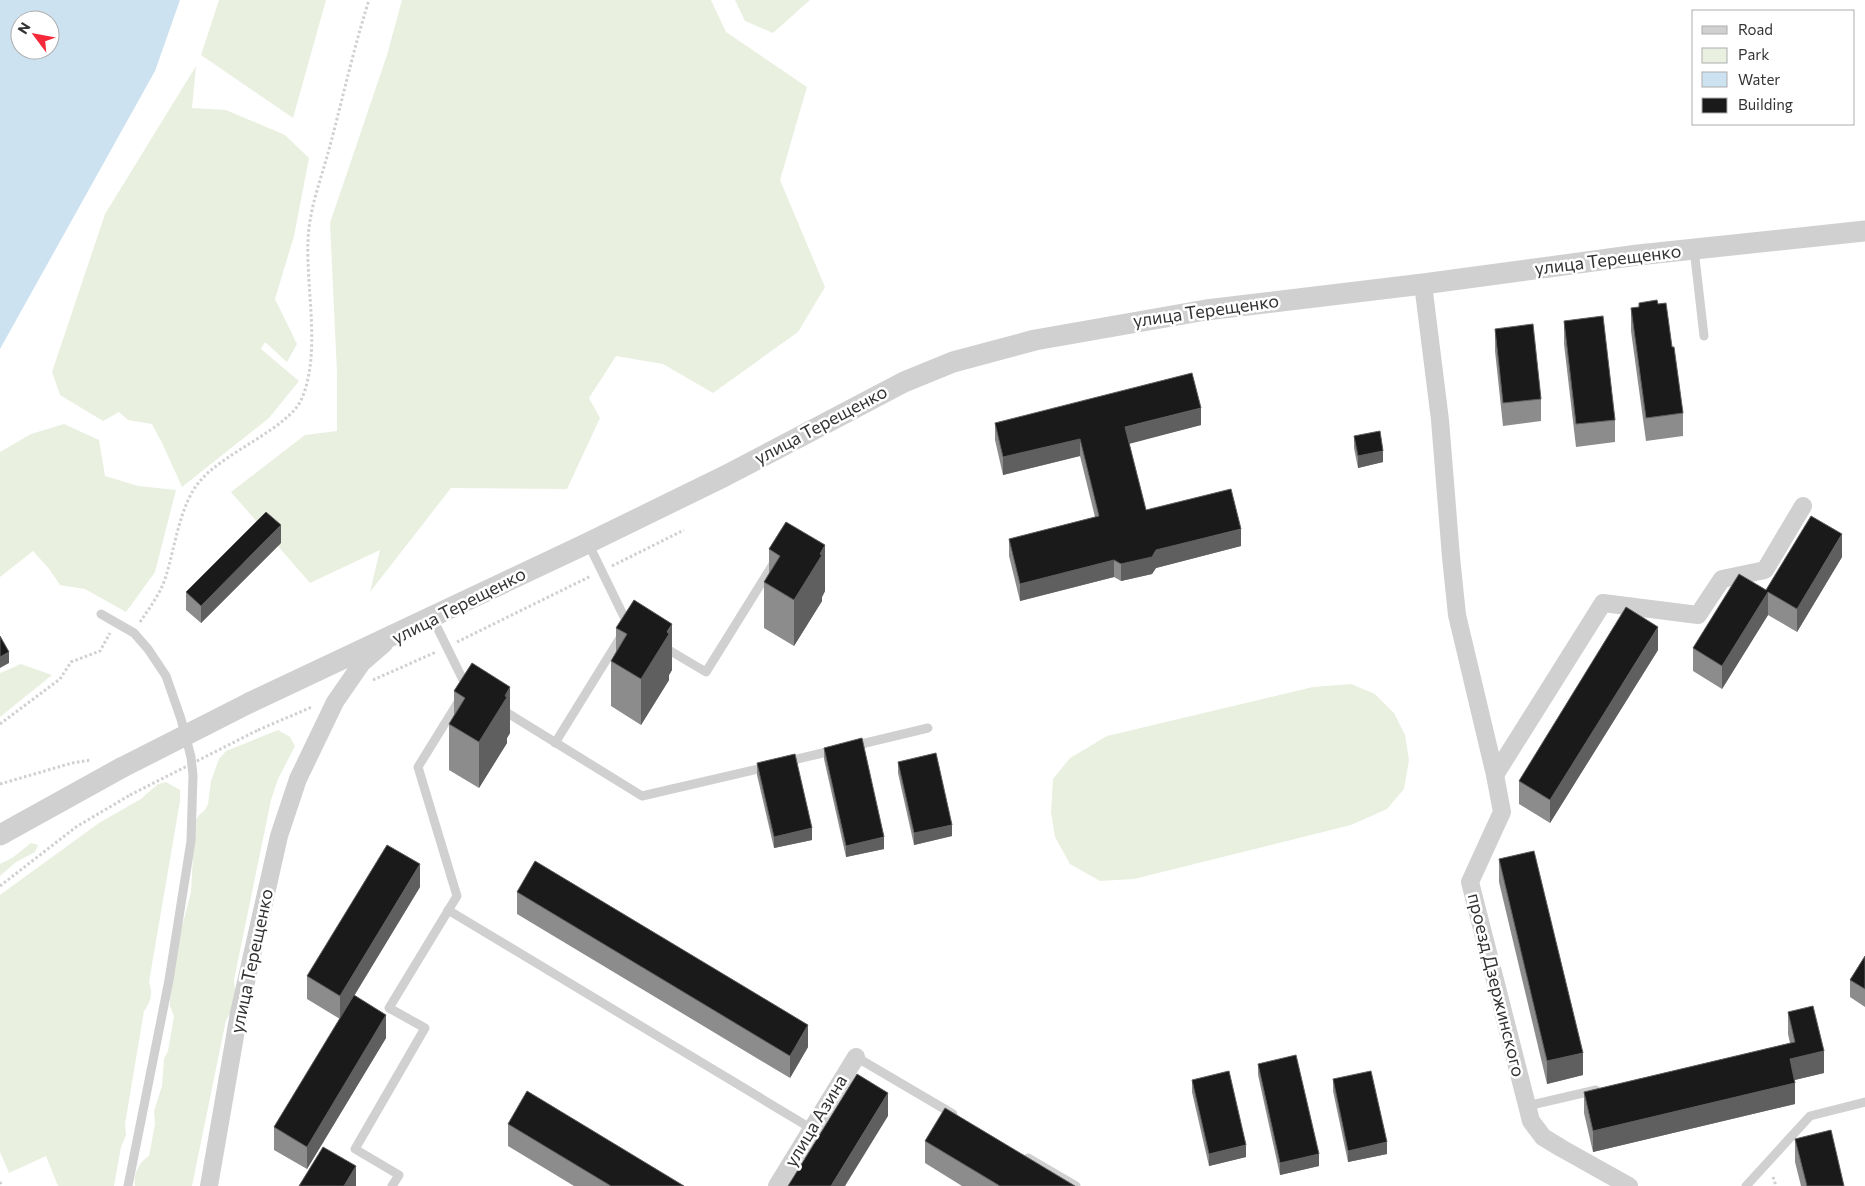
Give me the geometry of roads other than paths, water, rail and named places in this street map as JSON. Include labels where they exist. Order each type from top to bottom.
[{"type":"street","name":"улица Терещенко","points":[[209,1186],[240,1013],[279,836],[298,779],[340,695],[362,663],[395,634],[588,543],[724,476],[904,382],[953,362],[1044,339],[1206,310],[1694,249],[1865,231]]},
{"type":"street","name":"проезд Дзержинского","points":[[1423,284],[1440,420],[1457,614],[1502,812],[1470,882],[1530,1121],[1543,1136],[1561,1148],[1629,1186]]},
{"type":"street","points":[[1495,775],[1603,603],[1698,616],[1722,579],[1765,570],[1803,506]]},
{"type":"street","points":[[0,835],[121,768],[249,703],[395,634]]},
{"type":"street","name":"улица Азина","points":[[777,1186],[856,1057]]},
{"type":"lane","points":[[1694,249],[1704,336]]},
{"type":"lane","points":[[555,743],[632,627],[588,543]]},
{"type":"lane","points":[[652,639],[706,672],[779,555]]},
{"type":"lane","points":[[101,614],[134,633],[148,649],[166,676],[181,719],[190,757],[194,795],[191,841],[169,980],[128,1186]]},
{"type":"lane","points":[[392,1186],[399,1174],[355,1149],[425,1028],[389,1008],[457,896],[418,767],[471,691],[432,616]]},
{"type":"lane","points":[[491,703],[642,796],[928,728]]},
{"type":"lane","points":[[448,910],[812,1129]]},
{"type":"lane","points":[[856,1057],[957,1116]]},
{"type":"lane","points":[[1527,1106],[1603,1088]]},
{"type":"lane","points":[[1746,1186],[1810,1116],[1865,1102]]},
{"type":"lane","points":[[1017,1151],[1076,1186]]},
{"type":"water","points":[[0,0],[180,0],[155,71],[0,349]]}]
